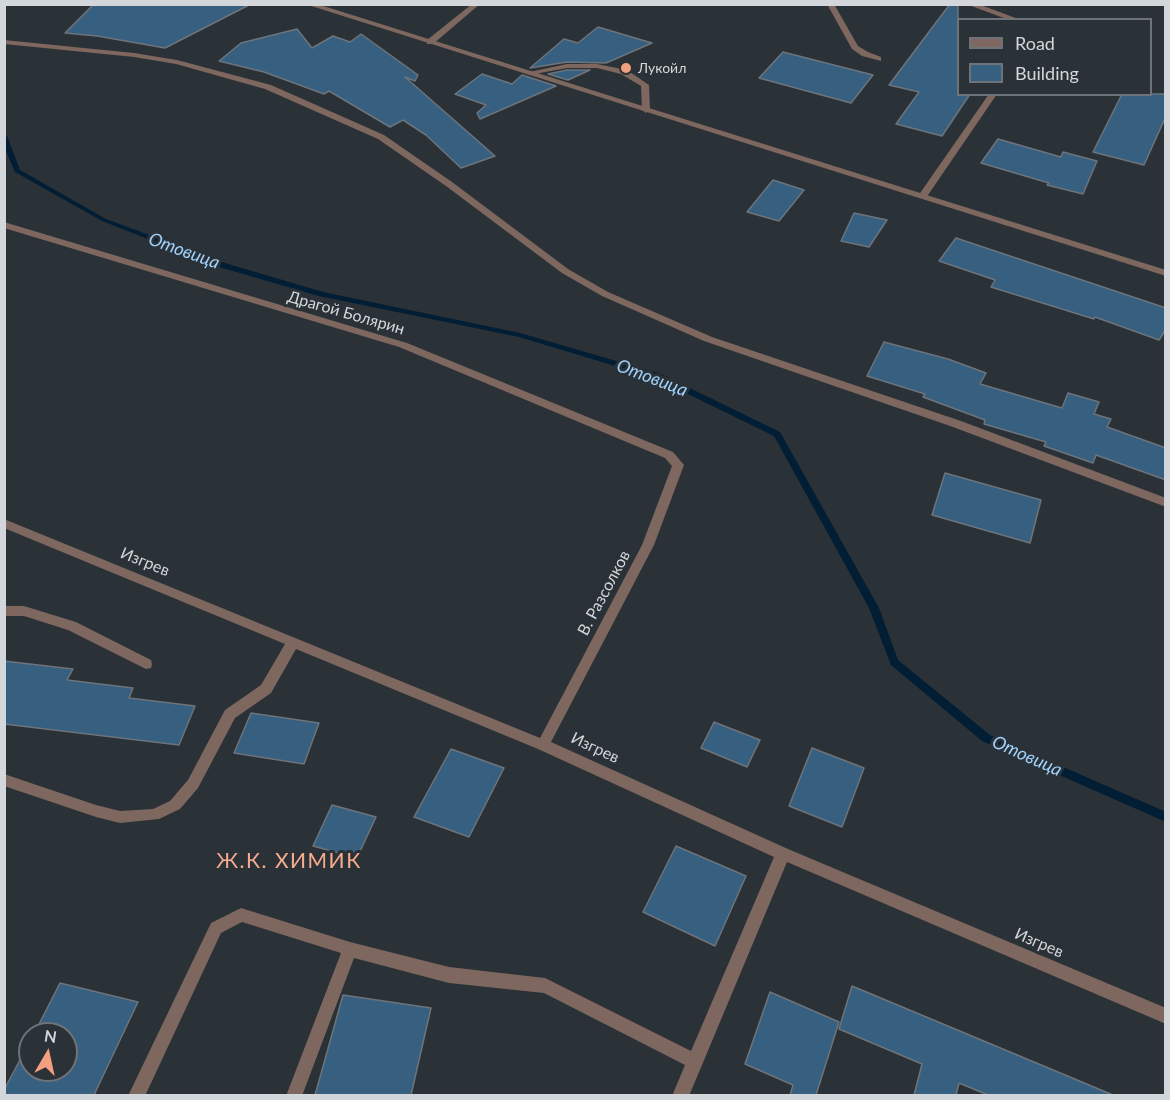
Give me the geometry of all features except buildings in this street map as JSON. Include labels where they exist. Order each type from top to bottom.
[{"type":"street","points":[[308,4],[1166,273]]},
{"type":"street","points":[[430,42],[477,4]]},
{"type":"street","points":[[830,4],[855,47],[864,54],[878,59]]},
{"type":"street","points":[[969,4],[1012,18]]},
{"type":"street","points":[[4,42],[134,55],[177,62],[268,87],[381,137],[449,183],[565,271],[605,294],[708,339],[957,424],[1166,503]]},
{"type":"street","points":[[529,73],[567,66],[597,66],[624,72],[645,85],[646,110]]},
{"type":"street","points":[[923,196],[992,96]]},
{"type":"street","name":"Драгой Болярин","points":[[4,225],[403,345],[669,455]]},
{"type":"street","name":"В. Разсолков","points":[[543,745],[648,545],[678,465],[669,455]]},
{"type":"street","name":"Изгрев","points":[[4,523],[543,745],[783,854],[1166,1016]]},
{"type":"street","points":[[4,611],[24,611],[72,626],[146,664]]},
{"type":"street","points":[[4,780],[96,811],[120,816],[154,815],[175,805],[193,784],[230,714],[266,689],[293,642]]},
{"type":"street","points":[[680,1095],[783,854]]},
{"type":"street","points":[[136,1095],[216,928],[241,915],[350,949],[449,975],[545,986],[695,1062]]},
{"type":"street","points":[[294,1095],[350,949]]},
{"type":"waterway","name":"Отовица","points":[[4,136],[17,171],[104,220],[222,265],[322,294],[520,335],[658,376],[777,434],[874,608],[894,662],[986,738],[1166,817]]},
{"type":"place","name":"Лукойл","points":[[626,68]]},
{"type":"district","name":"Ж.К. ХИМИК","points":[[289,861]]}]
